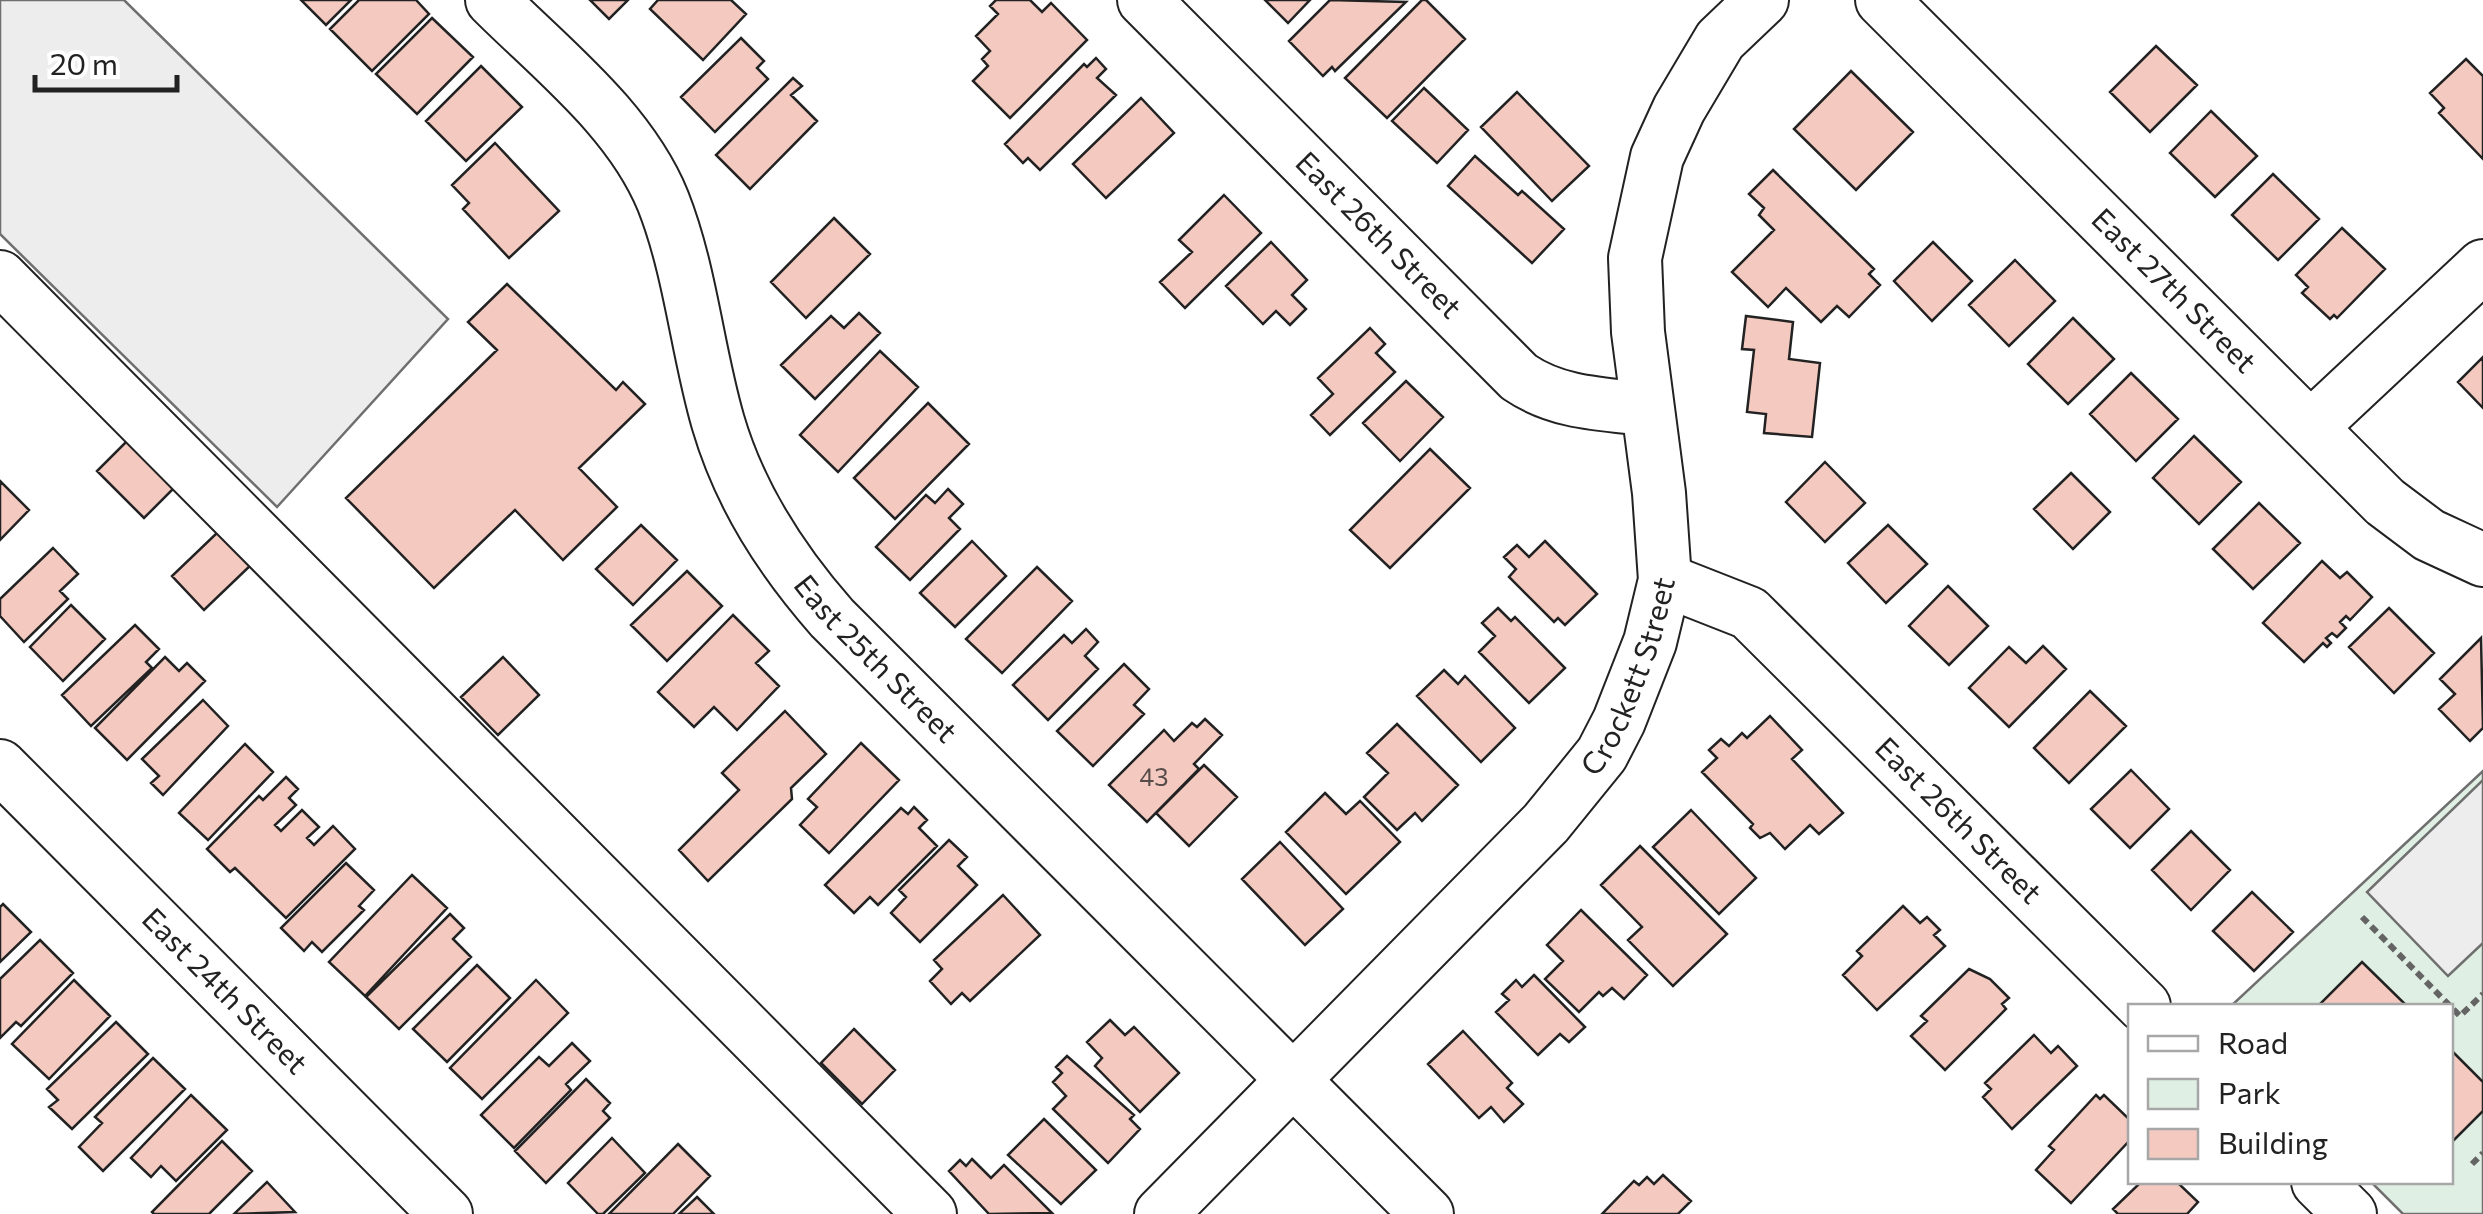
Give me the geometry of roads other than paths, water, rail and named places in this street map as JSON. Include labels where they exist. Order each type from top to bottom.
[{"type":"street","name":"East 25th Street","points":[[492,0],[606,115],[628,141],[662,199],[676,240],[724,440],[776,549],[801,582],[832,618],[1427,1214]]},
{"type":"street","name":"East 26th Street","points":[[1144,0],[1519,377],[1542,393],[1646,409]]},
{"type":"street","name":"Crockett Street","points":[[1161,1214],[1546,823],[1602,754],[1640,670],[1665,580],[1634,258],[1657,158],[1679,109],[1720,40],[1762,0]]},
{"type":"street","name":"East 27th Street","points":[[1882,0],[2385,502],[2429,535],[2483,560]]},
{"type":"street","points":[[2312,426],[2483,266]]},
{"type":"street","points":[[0,277],[930,1214]]},
{"type":"street","name":"East 26th Street","points":[[1665,580],[1749,613],[2142,1004]]},
{"type":"street","name":"East 24th Street","points":[[0,766],[446,1214]]},
{"type":"street","points":[[2320,1184],[2350,1214]]}]
